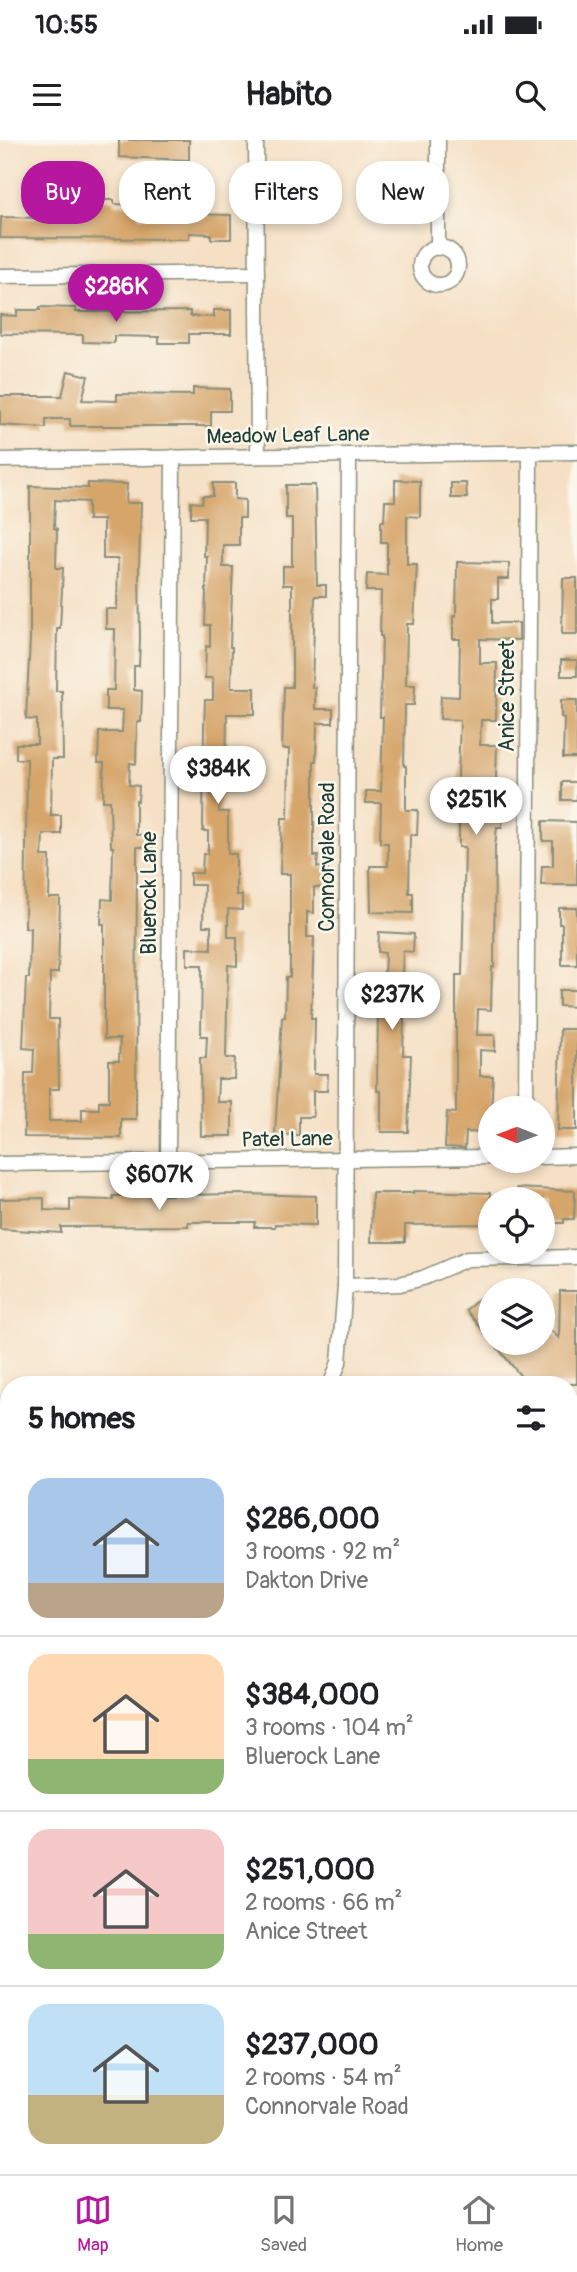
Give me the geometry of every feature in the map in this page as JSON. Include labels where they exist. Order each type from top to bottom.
[{"type":"street","points":[[256,140],[258,456]]},
{"type":"street","points":[[438,140],[438,248]]},
{"type":"street","points":[[0,276],[257,273]]},
{"type":"street","name":"Anice Street","points":[[526,1096],[530,452]]},
{"type":"street","name":"Meadow Leaf Lane","points":[[0,460],[577,452]]},
{"type":"street","name":"Connorvale Road","points":[[334,1376],[339,1362],[345,1286],[349,455]]},
{"type":"street","name":"Bluerock Lane","points":[[168,1161],[173,457]]},
{"type":"street","points":[[555,1157],[577,1156]]},
{"type":"street","name":"Patel Lane","points":[[0,1164],[478,1157]]},
{"type":"street","points":[[345,1286],[400,1283],[423,1278],[467,1259],[577,1257]]},
{"type":"building","points":[[119,140],[189,140],[189,160],[119,157]]},
{"type":"building","points":[[105,200],[114,200],[114,204],[119,204],[119,224],[215,224],[215,215],[229,215],[231,239],[211,239],[211,234],[189,233],[189,239],[0,238],[1,217],[21,217],[21,224],[105,224]]},
{"type":"building","points":[[40,307],[76,308],[76,312],[190,311],[190,316],[214,317],[214,310],[231,310],[231,334],[189,334],[189,343],[159,343],[159,337],[114,336],[114,343],[83,342],[83,335],[0,334],[0,315],[17,316],[17,310],[40,310]]},
{"type":"building","points":[[68,371],[88,376],[82,400],[117,401],[117,394],[193,395],[193,388],[230,389],[230,411],[211,411],[211,426],[70,426],[70,419],[46,419],[46,428],[0,425],[0,396],[62,396]]},
{"type":"building","points":[[395,480],[420,481],[420,517],[407,516],[407,564],[417,564],[414,624],[407,624],[406,685],[415,685],[414,705],[405,705],[404,766],[406,810],[418,810],[417,835],[410,835],[409,893],[413,893],[413,913],[371,912],[370,866],[388,866],[388,843],[380,843],[381,803],[366,803],[366,791],[381,791],[383,717],[380,717],[381,591],[366,591],[367,574],[387,575],[387,542],[381,542],[381,521],[384,521],[385,501],[395,501]]},
{"type":"building","points":[[88,483],[127,484],[126,503],[141,503],[140,640],[139,666],[134,666],[134,690],[142,691],[141,722],[137,722],[136,764],[130,763],[129,785],[139,786],[136,835],[153,835],[153,847],[137,847],[136,1119],[121,1119],[121,1138],[24,1137],[25,1073],[33,1073],[34,1049],[23,1048],[30,928],[25,928],[27,759],[16,759],[16,744],[37,744],[37,720],[26,719],[30,639],[30,486],[88,488]],"holes":[[[55,500],[88,502],[88,520],[103,520],[103,559],[118,559],[117,609],[106,609],[106,629],[115,629],[114,690],[106,690],[106,710],[123,710],[122,732],[99,732],[98,763],[104,763],[103,801],[110,801],[113,847],[112,900],[102,899],[104,1039],[120,1039],[119,1061],[109,1061],[109,1101],[99,1101],[99,1109],[82,1109],[82,1121],[49,1121],[49,1089],[59,1089],[58,1019],[49,1019],[50,973],[58,973],[60,898],[49,898],[50,856],[42,856],[43,834],[61,834],[61,815],[51,815],[52,759],[63,759],[62,691],[56,691],[57,628],[60,628],[63,568],[56,568]]]},
{"type":"building","points":[[213,483],[235,483],[235,499],[245,500],[245,518],[239,518],[239,545],[223,545],[223,567],[233,567],[231,688],[255,688],[255,714],[227,714],[226,769],[237,769],[236,788],[220,788],[219,812],[228,812],[228,854],[236,854],[236,895],[242,895],[242,910],[228,909],[228,937],[237,937],[237,966],[228,965],[227,1008],[226,1058],[235,1058],[234,1079],[218,1079],[217,1102],[232,1102],[232,1136],[201,1136],[200,1058],[206,1058],[207,1036],[201,1036],[202,965],[187,965],[187,948],[211,949],[211,926],[203,926],[204,885],[190,885],[190,873],[202,873],[203,854],[208,854],[208,831],[203,831],[204,727],[205,700],[213,700],[213,678],[205,678],[210,625],[205,625],[205,517],[191,517],[191,502],[202,503],[203,496],[213,496]]},
{"type":"building","points":[[451,483],[466,483],[467,498],[451,498]]},
{"type":"building","points":[[286,485],[315,485],[317,585],[326,585],[326,596],[315,596],[312,687],[315,688],[315,709],[333,709],[333,723],[317,723],[314,761],[314,856],[318,856],[317,867],[328,868],[327,888],[314,887],[314,913],[307,912],[307,937],[314,937],[311,1018],[315,1018],[314,1074],[328,1074],[327,1091],[313,1091],[313,1117],[299,1117],[299,1135],[275,1135],[282,1017],[285,1017],[286,977],[290,977],[290,874],[280,874],[282,818],[288,818],[289,749],[282,749],[284,687],[292,687],[292,585],[283,585],[283,566],[292,566],[292,518],[286,518]]},
{"type":"building","points":[[457,562],[509,563],[509,579],[498,579],[498,599],[492,599],[492,623],[519,623],[519,640],[480,639],[480,663],[497,663],[496,720],[481,720],[480,745],[497,745],[495,811],[502,811],[502,827],[497,827],[495,847],[491,1010],[478,1009],[477,1035],[495,1035],[495,1051],[480,1050],[480,1076],[493,1076],[492,1096],[478,1096],[478,1132],[466,1132],[465,1148],[445,1147],[447,1112],[456,1113],[456,975],[462,975],[465,847],[459,847],[457,803],[460,720],[440,719],[441,696],[459,697],[460,639],[453,639],[453,616],[456,616]]},
{"type":"building","points":[[563,578],[577,578],[577,634],[562,634]]},
{"type":"building","points":[[561,660],[577,660],[577,676],[561,676]]},
{"type":"building","points":[[561,700],[577,700],[577,758],[563,758],[564,718],[561,717]]},
{"type":"building","points":[[562,782],[577,782],[577,800],[562,800]]},
{"type":"building","points":[[543,821],[577,822],[577,885],[541,885],[542,866],[553,866],[553,841],[543,841]]},
{"type":"building","points":[[559,908],[577,908],[577,965],[562,965],[562,924],[559,924]]},
{"type":"building","points":[[379,932],[414,934],[413,952],[403,951],[402,977],[413,977],[413,994],[397,994],[397,1018],[404,1018],[403,1055],[411,1055],[408,1132],[381,1132],[381,1091],[377,1091],[378,1005],[365,1005],[365,976],[384,976],[385,953],[378,952]]},
{"type":"building","points":[[559,990],[577,990],[577,1007],[559,1006]]},
{"type":"building","points":[[560,1029],[577,1029],[577,1130],[558,1130]]},
{"type":"building","points":[[555,1190],[575,1191],[574,1219],[564,1219],[564,1223],[555,1223]]},
{"type":"building","points":[[372,1193],[478,1193],[478,1224],[405,1225],[405,1242],[371,1242]]},
{"type":"building","points":[[113,1196],[316,1196],[316,1225],[275,1224],[275,1227],[254,1227],[255,1222],[188,1222],[188,1226],[61,1227],[61,1233],[0,1229],[0,1199],[44,1198],[44,1210],[70,1211],[70,1199],[113,1200]]},
{"type":"building","points":[[560,1291],[577,1291],[577,1376],[521,1376],[504,1355],[555,1355],[555,1334],[559,1338]]},
{"type":"building","points":[[478,1300],[478,1324],[466,1310]]}]
